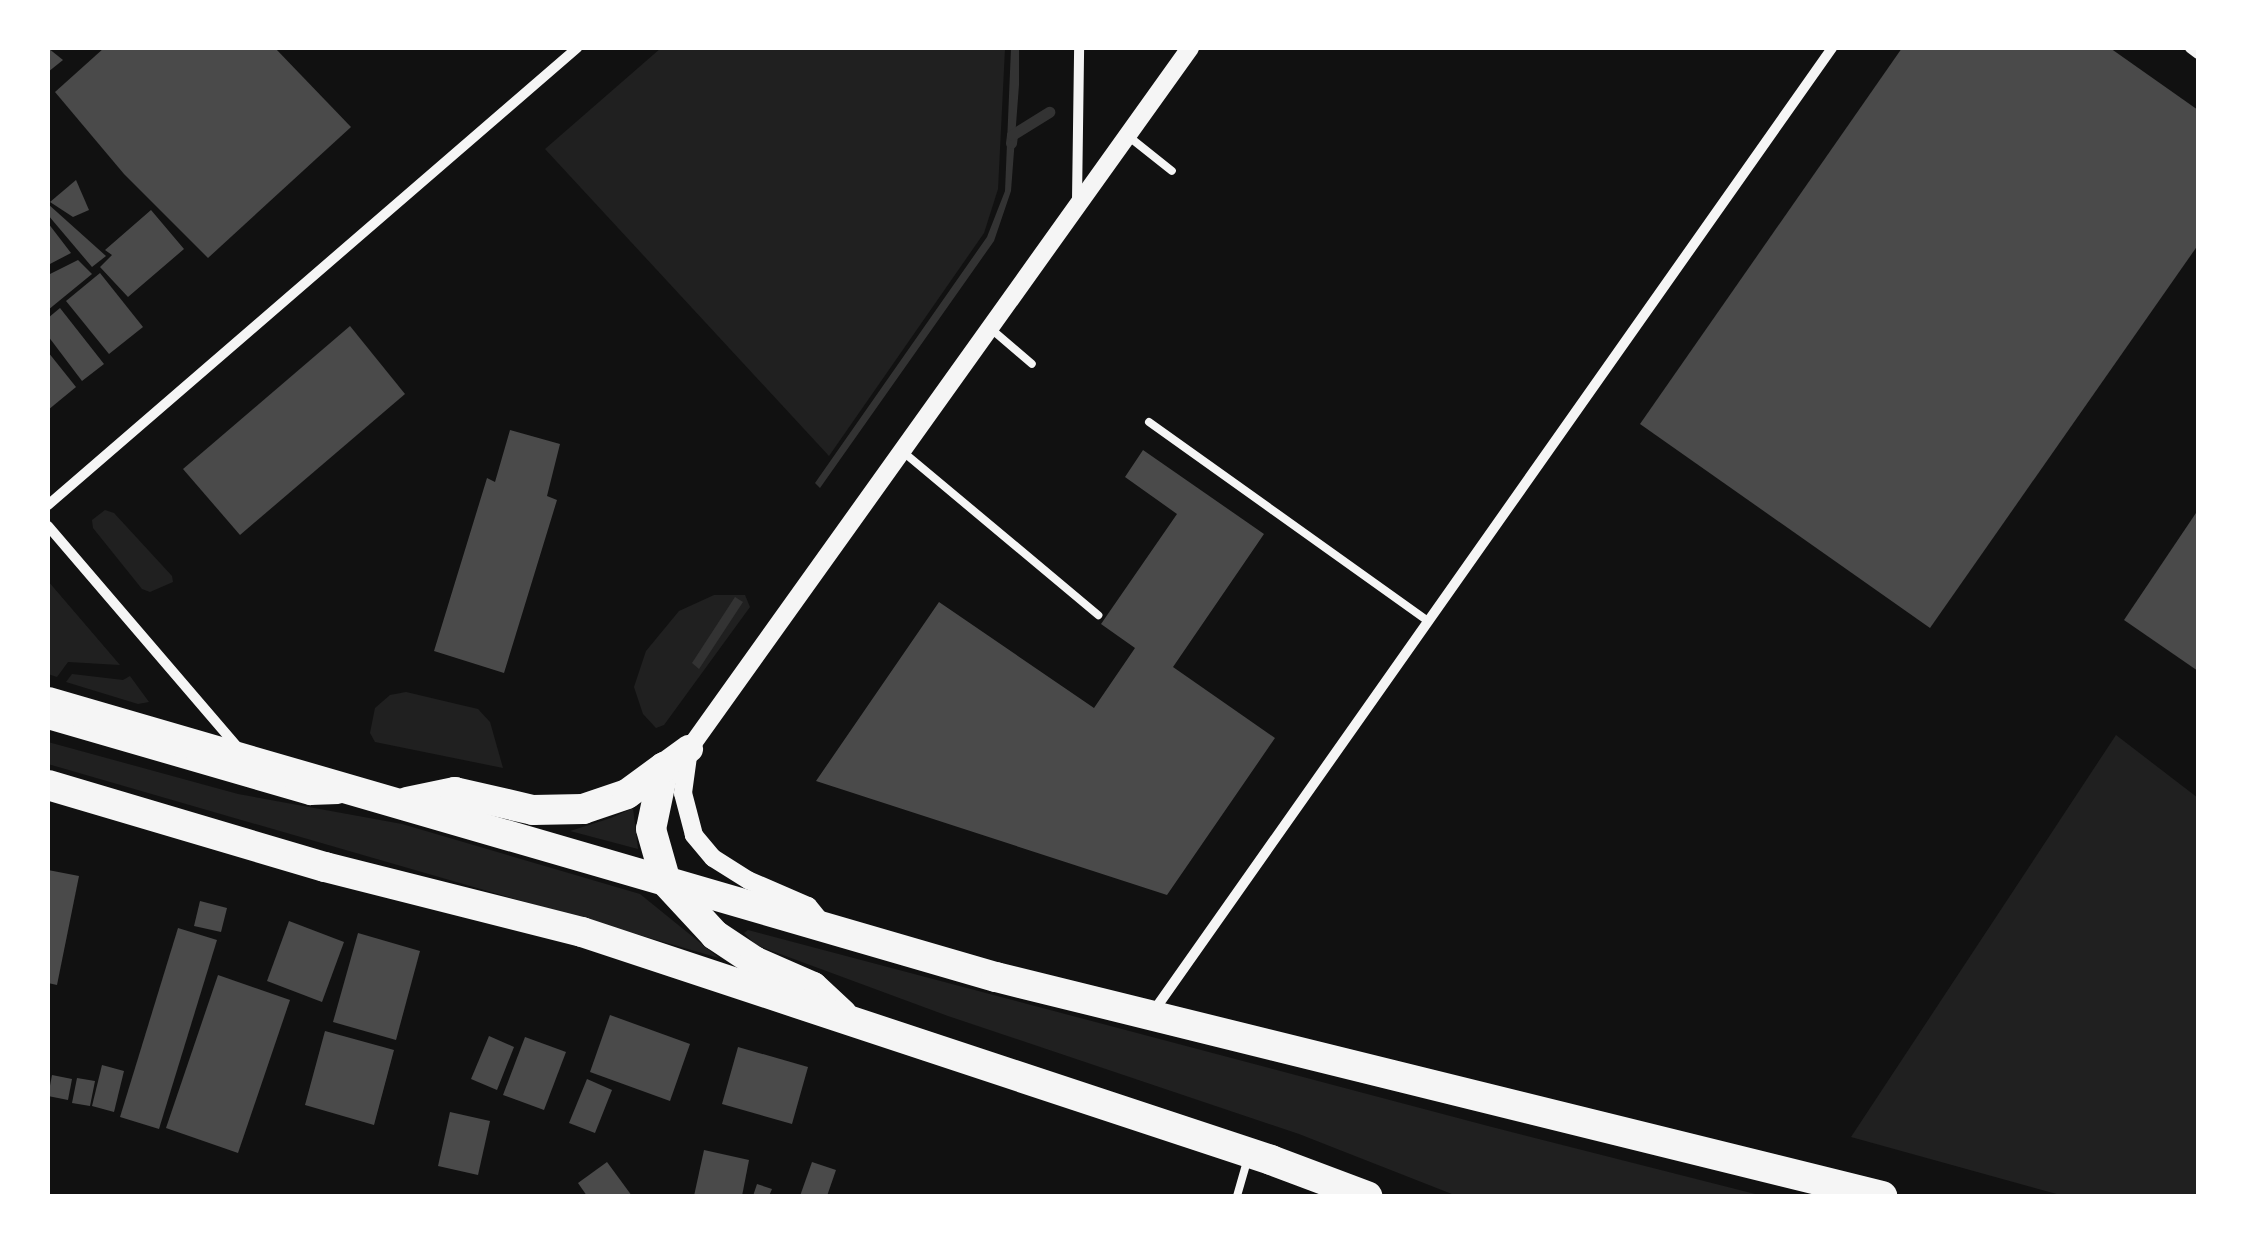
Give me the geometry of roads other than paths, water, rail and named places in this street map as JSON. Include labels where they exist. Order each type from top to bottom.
[{"type":"highway","points":[[48,702],[246,756],[825,928],[1150,1016],[1882,1196]]},
{"type":"highway","points":[[392,799],[455,792],[533,810],[583,809],[627,794],[688,748]]},
{"type":"highway","points":[[664,767],[651,829],[666,882],[716,934],[754,961],[813,987],[846,1021]]},
{"type":"highway","points":[[48,785],[325,866],[582,932],[1250,1153],[1368,1196]]},
{"type":"highway","points":[[48,806],[229,856],[325,866]]},
{"type":"street","points":[[48,505],[577,48]]},
{"type":"street","points":[[1077,206],[1078,48]]},
{"type":"street","points":[[825,928],[808,906],[748,880],[713,858],[694,834],[683,794],[688,748],[1190,48]]},
{"type":"street","points":[[1150,1016],[1832,48]]},
{"type":"street","points":[[2190,48],[2198,54]]},
{"type":"street","points":[[48,526],[246,756]]},
{"type":"street","points":[[48,720],[310,796],[392,799]]},
{"type":"lane","points":[[1127,136],[1172,171]]},
{"type":"lane","points":[[990,328],[1032,364]]},
{"type":"lane","points":[[1149,422],[1428,621]]},
{"type":"lane","points":[[902,451],[1098,615]]},
{"type":"lane","points":[[1237,1196],[1250,1153]]},
{"type":"waterway","points":[[1011,143],[1012,135],[1049,112]]}]
